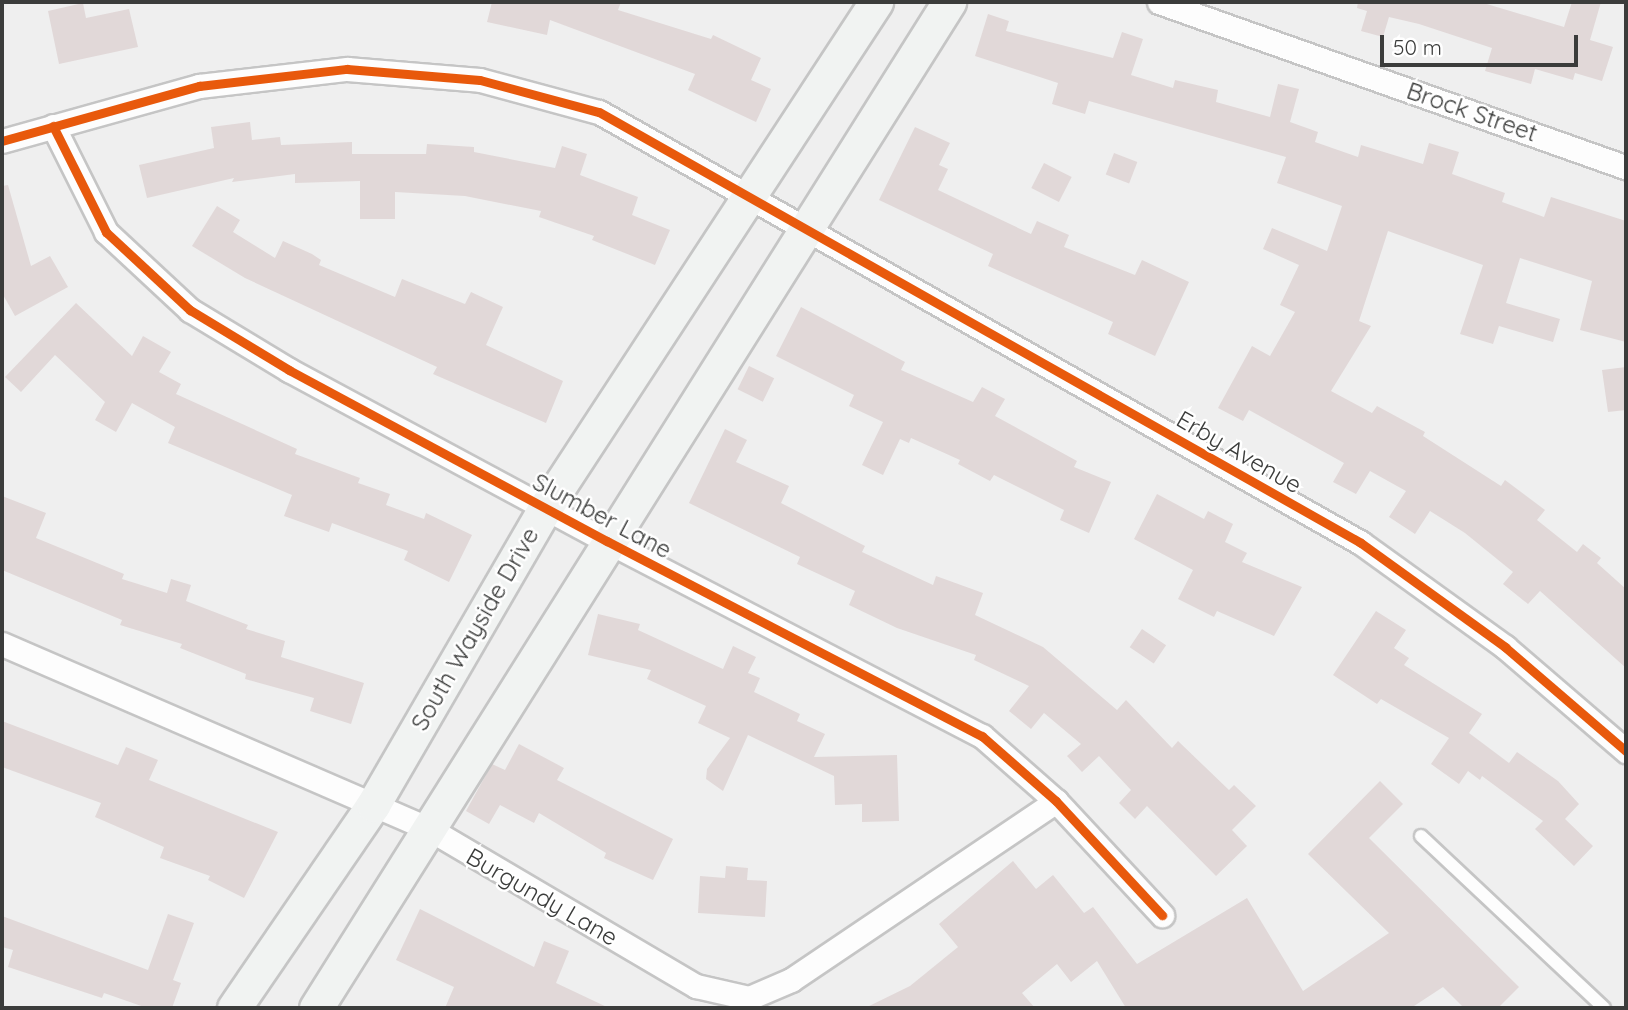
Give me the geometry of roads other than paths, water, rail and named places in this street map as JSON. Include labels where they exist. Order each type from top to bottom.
[{"type":"main road","name":"South Wayside Drive","points":[[234,1008],[373,805],[545,508],[752,197],[876,2]]},
{"type":"main road","points":[[316,1008],[431,830],[607,541],[949,2]]},
{"type":"street","name":"Brock Street","points":[[1159,2],[1626,167]]},
{"type":"street","name":"Erby Avenue","points":[[2,141],[199,86],[333,71],[480,80],[598,112],[806,226],[1361,543],[1506,647],[1626,751]]},
{"type":"street","name":"Slumber Lane","points":[[53,126],[106,232],[190,310],[289,370],[545,508],[982,736],[1056,801],[1162,915]]},
{"type":"street","name":"Burgundy Lane","points":[[2,644],[431,830],[696,986],[750,998],[791,980],[1056,801]]},
{"type":"lane","points":[[1421,836],[1604,1008]]}]
